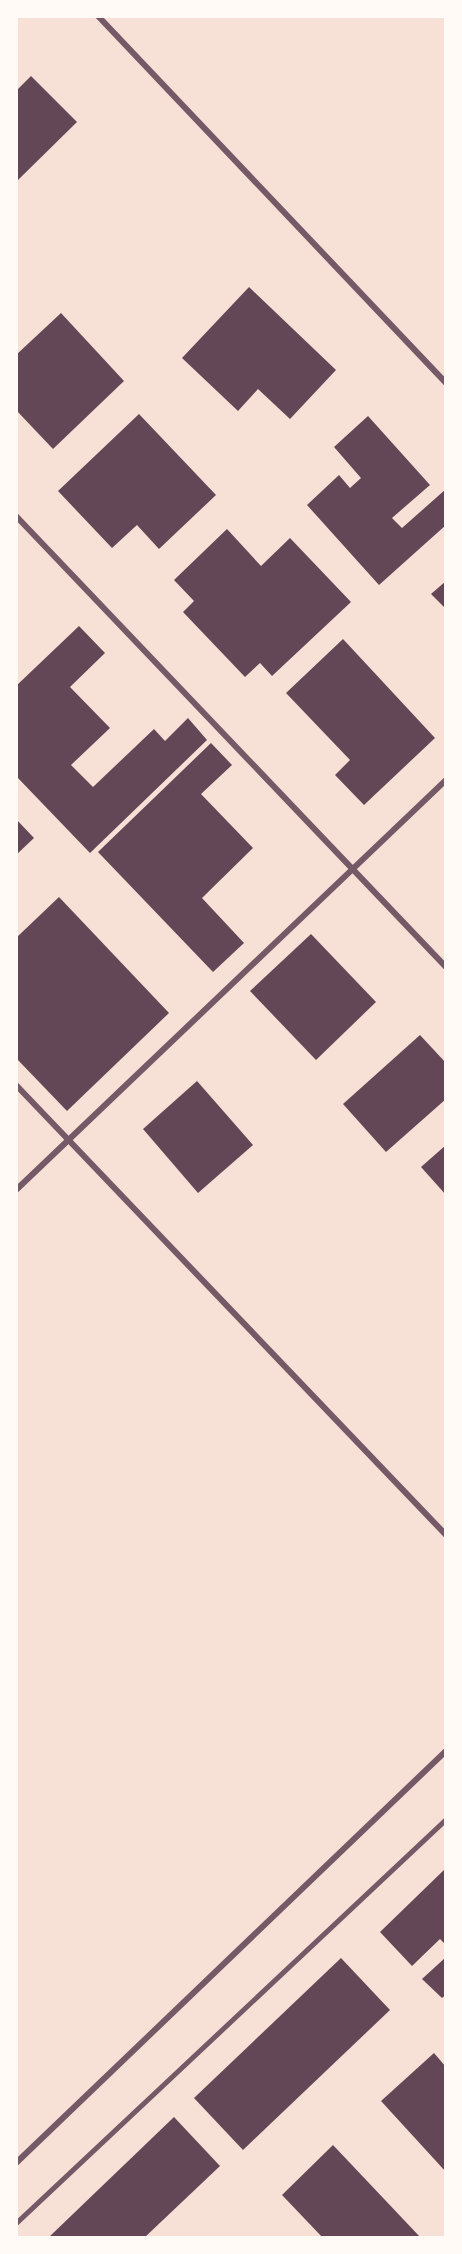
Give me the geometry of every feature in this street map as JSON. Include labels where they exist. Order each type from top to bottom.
[{"type":"street","points":[[98,16],[446,383]]},
{"type":"street","points":[[16,516],[446,967]]},
{"type":"street","points":[[16,1190],[446,780]]},
{"type":"street","points":[[16,1085],[446,1535]]},
{"type":"street","points":[[16,2163],[446,1751]]},
{"type":"lane","points":[[16,2223],[446,1819]]},
{"type":"building","points":[[31,76],[77,122],[18,180],[16,91]]},
{"type":"building","points":[[249,287],[336,370],[290,419],[258,389],[238,411],[182,358]]},
{"type":"building","points":[[61,313],[124,381],[53,449],[16,410],[16,355]]},
{"type":"building","points":[[139,414],[216,495],[159,549],[137,525],[112,548],[58,491]]},
{"type":"building","points":[[368,416],[430,485],[392,518],[402,528],[446,489],[446,525],[379,585],[307,505],[339,475],[350,488],[361,478],[334,447]]},
{"type":"building","points":[[227,529],[261,566],[290,538],[351,602],[272,676],[260,663],[245,677],[183,612],[194,601],[174,580]]},
{"type":"building","points":[[446,581],[446,609],[431,594]]},
{"type":"building","points":[[79,626],[105,653],[70,687],[110,728],[71,765],[93,787],[154,729],[165,741],[188,718],[207,740],[90,853],[16,776],[16,686]]},
{"type":"building","points":[[343,639],[435,738],[364,805],[335,775],[350,760],[286,693]]},
{"type":"building","points":[[211,743],[232,765],[201,794],[253,848],[202,898],[244,943],[213,972],[98,852]]},
{"type":"building","points":[[16,819],[34,838],[16,855]]},
{"type":"building","points":[[59,897],[169,1013],[67,1111],[16,1058],[16,938]]},
{"type":"building","points":[[311,934],[376,1002],[316,1060],[250,991]]},
{"type":"building","points":[[420,1035],[446,1063],[446,1099],[386,1152],[343,1104]]},
{"type":"building","points":[[197,1081],[253,1145],[198,1193],[143,1129]]},
{"type":"building","points":[[446,1145],[446,1195],[421,1167]]},
{"type":"building","points":[[446,1868],[446,1945],[440,1939],[412,1966],[380,1932]]},
{"type":"building","points":[[446,1957],[446,1995],[442,1998],[422,1979]]},
{"type":"building","points":[[341,1958],[390,2010],[243,2150],[194,2098]]},
{"type":"building","points":[[434,2053],[446,2067],[446,2172],[381,2101]]},
{"type":"building","points":[[174,2117],[220,2166],[144,2238],[48,2238]]},
{"type":"building","points":[[333,2145],[421,2238],[323,2238],[282,2195]]}]
